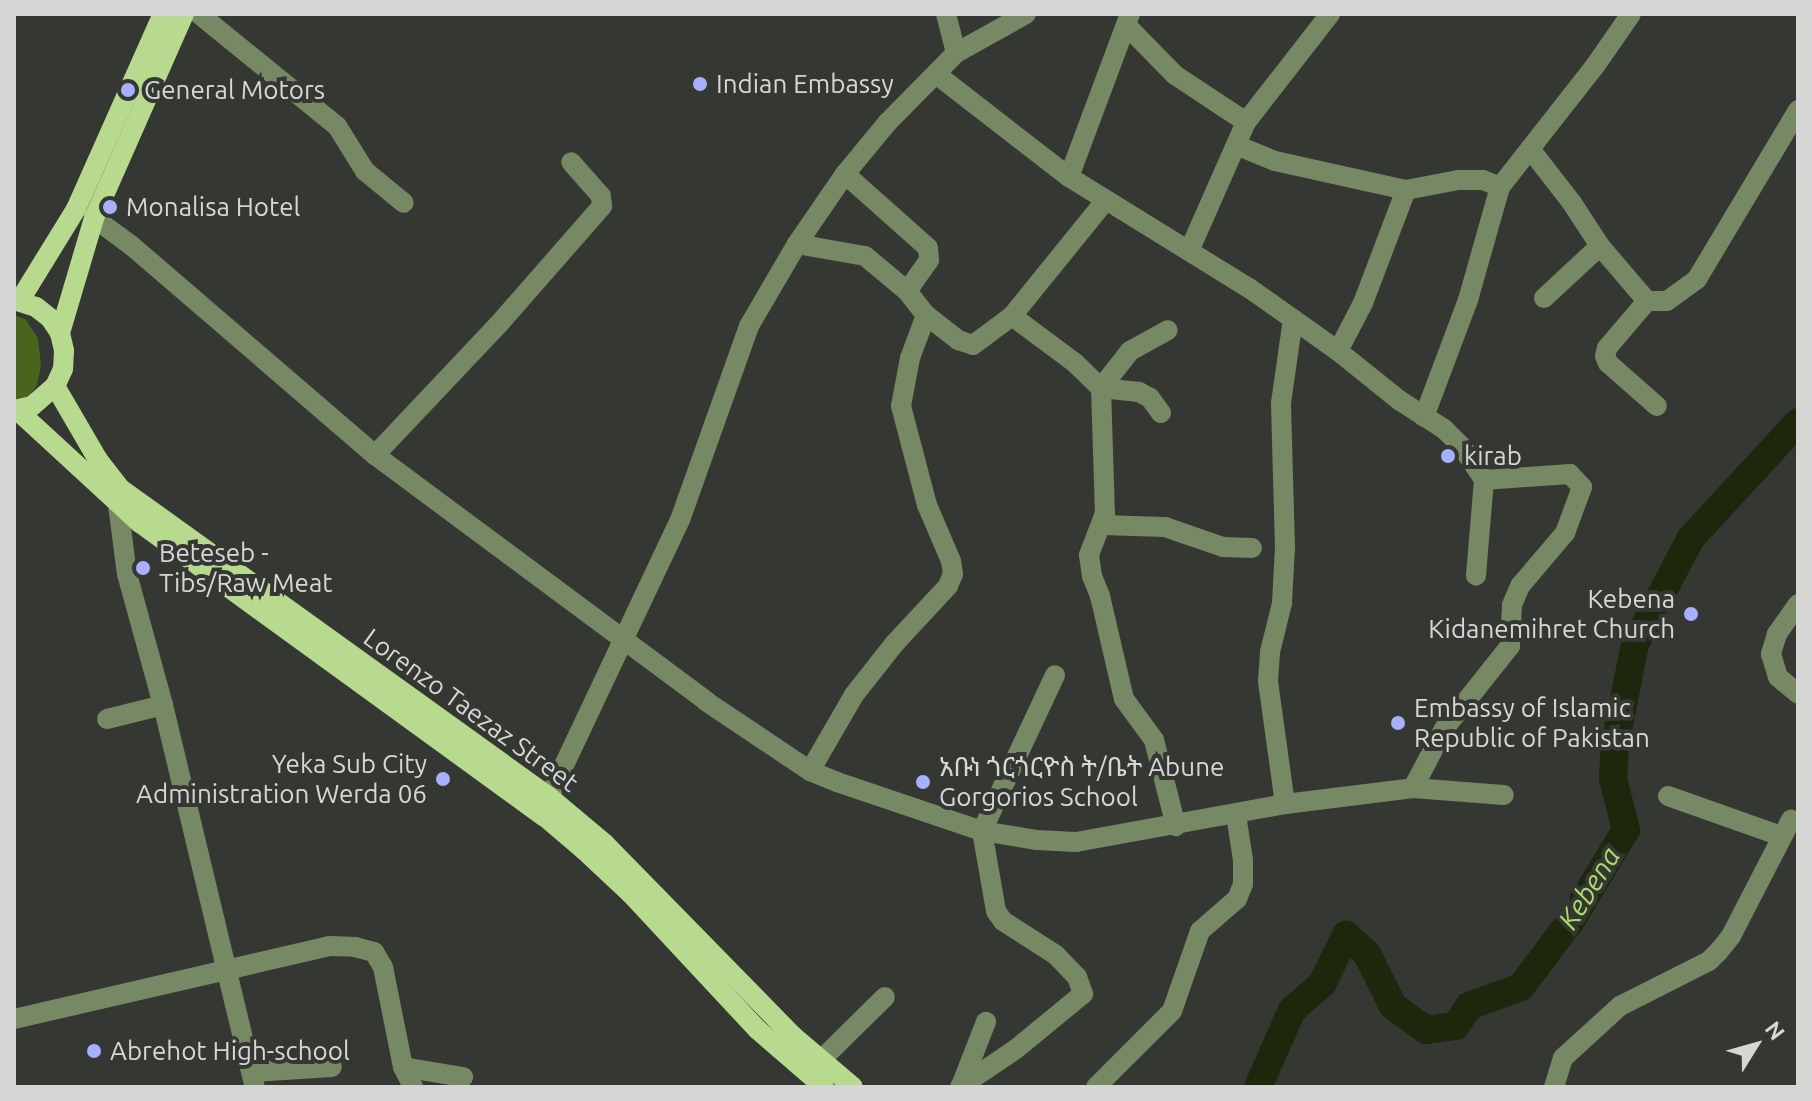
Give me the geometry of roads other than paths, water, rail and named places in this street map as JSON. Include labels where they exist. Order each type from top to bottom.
[{"type":"main road","points":[[60,333],[36,307],[17,300],[59,243],[163,14]]},
{"type":"main road","points":[[184,14],[94,218],[60,333],[64,360],[55,386],[45,398],[15,410],[118,505],[489,764],[631,894],[758,1030],[824,1087]]},
{"type":"main road","name":"Lorenzo Taezaz Street","points":[[55,386],[98,460],[121,489],[489,764],[549,797],[604,843],[820,1061],[853,1087]]},
{"type":"street","points":[[199,14],[337,126],[365,171],[404,203]]},
{"type":"street","points":[[946,14],[956,53]]},
{"type":"street","points":[[549,797],[680,520],[749,326],[797,244],[845,174],[887,123],[956,53],[1026,14]]},
{"type":"street","points":[[1190,249],[1246,122],[1330,14]]},
{"type":"street","points":[[1424,417],[1468,300],[1500,187],[1631,14]]},
{"type":"street","points":[[1069,177],[1128,20],[1175,75],[1246,122]]},
{"type":"street","points":[[936,74],[1069,177],[1190,249],[1293,319],[1444,429],[1462,447],[1484,480],[1476,576]]},
{"type":"street","points":[[1530,149],[1600,246],[1647,301],[1667,301],[1697,279],[1798,110]]},
{"type":"street","points":[[1236,145],[1275,161],[1406,190],[1458,180],[1483,180],[1500,187]]},
{"type":"street","points":[[375,455],[498,325],[602,206],[601,196],[571,162]]},
{"type":"street","points":[[845,174],[928,248],[929,260],[907,291]]},
{"type":"street","points":[[1338,351],[1363,303],[1406,190]]},
{"type":"street","points":[[797,244],[865,256],[907,291],[926,315],[958,340],[973,345],[1012,316],[1105,201]]},
{"type":"street","points":[[94,218],[132,246],[375,455],[707,702],[810,771],[982,831],[1037,840],[1076,842],[1285,804],[1413,788],[1504,795]]},
{"type":"street","points":[[1544,298],[1600,246]]},
{"type":"street","points":[[1647,301],[1607,348],[1605,356],[1608,363],[1657,406]]},
{"type":"street","points":[[810,771],[854,695],[895,643],[948,586],[953,574],[951,561],[927,505],[901,406],[910,358],[926,315]]},
{"type":"street","points":[[1012,316],[1074,362],[1101,388],[1139,392],[1150,398],[1161,413]]},
{"type":"street","points":[[1285,804],[1268,681],[1270,652],[1282,603],[1285,548],[1281,403],[1293,319]]},
{"type":"street","points":[[1168,330],[1130,351],[1101,388],[1105,443],[1102,525],[1089,555],[1124,699],[1154,740],[1176,826]]},
{"type":"street","points":[[1413,788],[1444,729],[1510,646],[1512,605],[1520,586],[1565,533],[1582,487],[1570,474],[1484,480]]},
{"type":"street","points":[[118,505],[127,574],[163,705],[254,1079],[332,1067]]},
{"type":"street","points":[[1102,525],[1165,527],[1223,547],[1252,548]]},
{"type":"street","points":[[1798,604],[1777,634],[1771,654],[1778,677],[1798,694]]},
{"type":"street","points":[[961,1087],[1016,1049],[1083,994],[1077,977],[1056,955],[1010,926],[996,911],[982,831],[1055,675]]},
{"type":"street","points":[[107,719],[163,705]]},
{"type":"street","points":[[1554,1087],[1563,1058],[1620,1006],[1709,961],[1719,951],[1731,936],[1792,822],[1668,796]]},
{"type":"street","points":[[1096,1087],[1172,1011],[1180,996],[1200,931],[1237,899],[1243,884],[1243,860],[1236,815]]},
{"type":"street","points":[[14,1019],[330,946],[374,952],[383,967],[403,1067],[413,1087]]},
{"type":"street","points":[[820,1061],[885,997]]},
{"type":"street","points":[[961,1087],[986,1022]]},
{"type":"street","points":[[403,1067],[463,1077]]},
{"type":"waterway","name":"Kebena","points":[[1258,1087],[1292,1010],[1322,984],[1346,935],[1367,954],[1393,1006],[1426,1030],[1456,1026],[1469,1006],[1521,987],[1572,919],[1626,830],[1613,779],[1615,745],[1635,644],[1691,538],[1798,422]]},
{"type":"place","name":"Indian Embassy","points":[[700,84]]},
{"type":"place","name":"General Motors","points":[[128,90]]},
{"type":"place","name":"Monalisa Hotel","points":[[110,207]]},
{"type":"place","name":"kirab","points":[[1448,456]]},
{"type":"place","name":"Beteseb - Tibs/Raw Meat","points":[[143,568]]},
{"type":"place","name":"Kebena Kidanemihret Church","points":[[1691,614]]},
{"type":"place","name":"Embassy of Islamic Republic of Pakistan","points":[[1398,723]]},
{"type":"place","name":"Yeka Sub City Administration Werda 06","points":[[443,779]]},
{"type":"place","name":"አቡነ ጎርጎርዮስ ት/ቤት Abune Gorgorios School","points":[[923,782]]},
{"type":"place","name":"Abrehot High-school","points":[[94,1051]]}]
